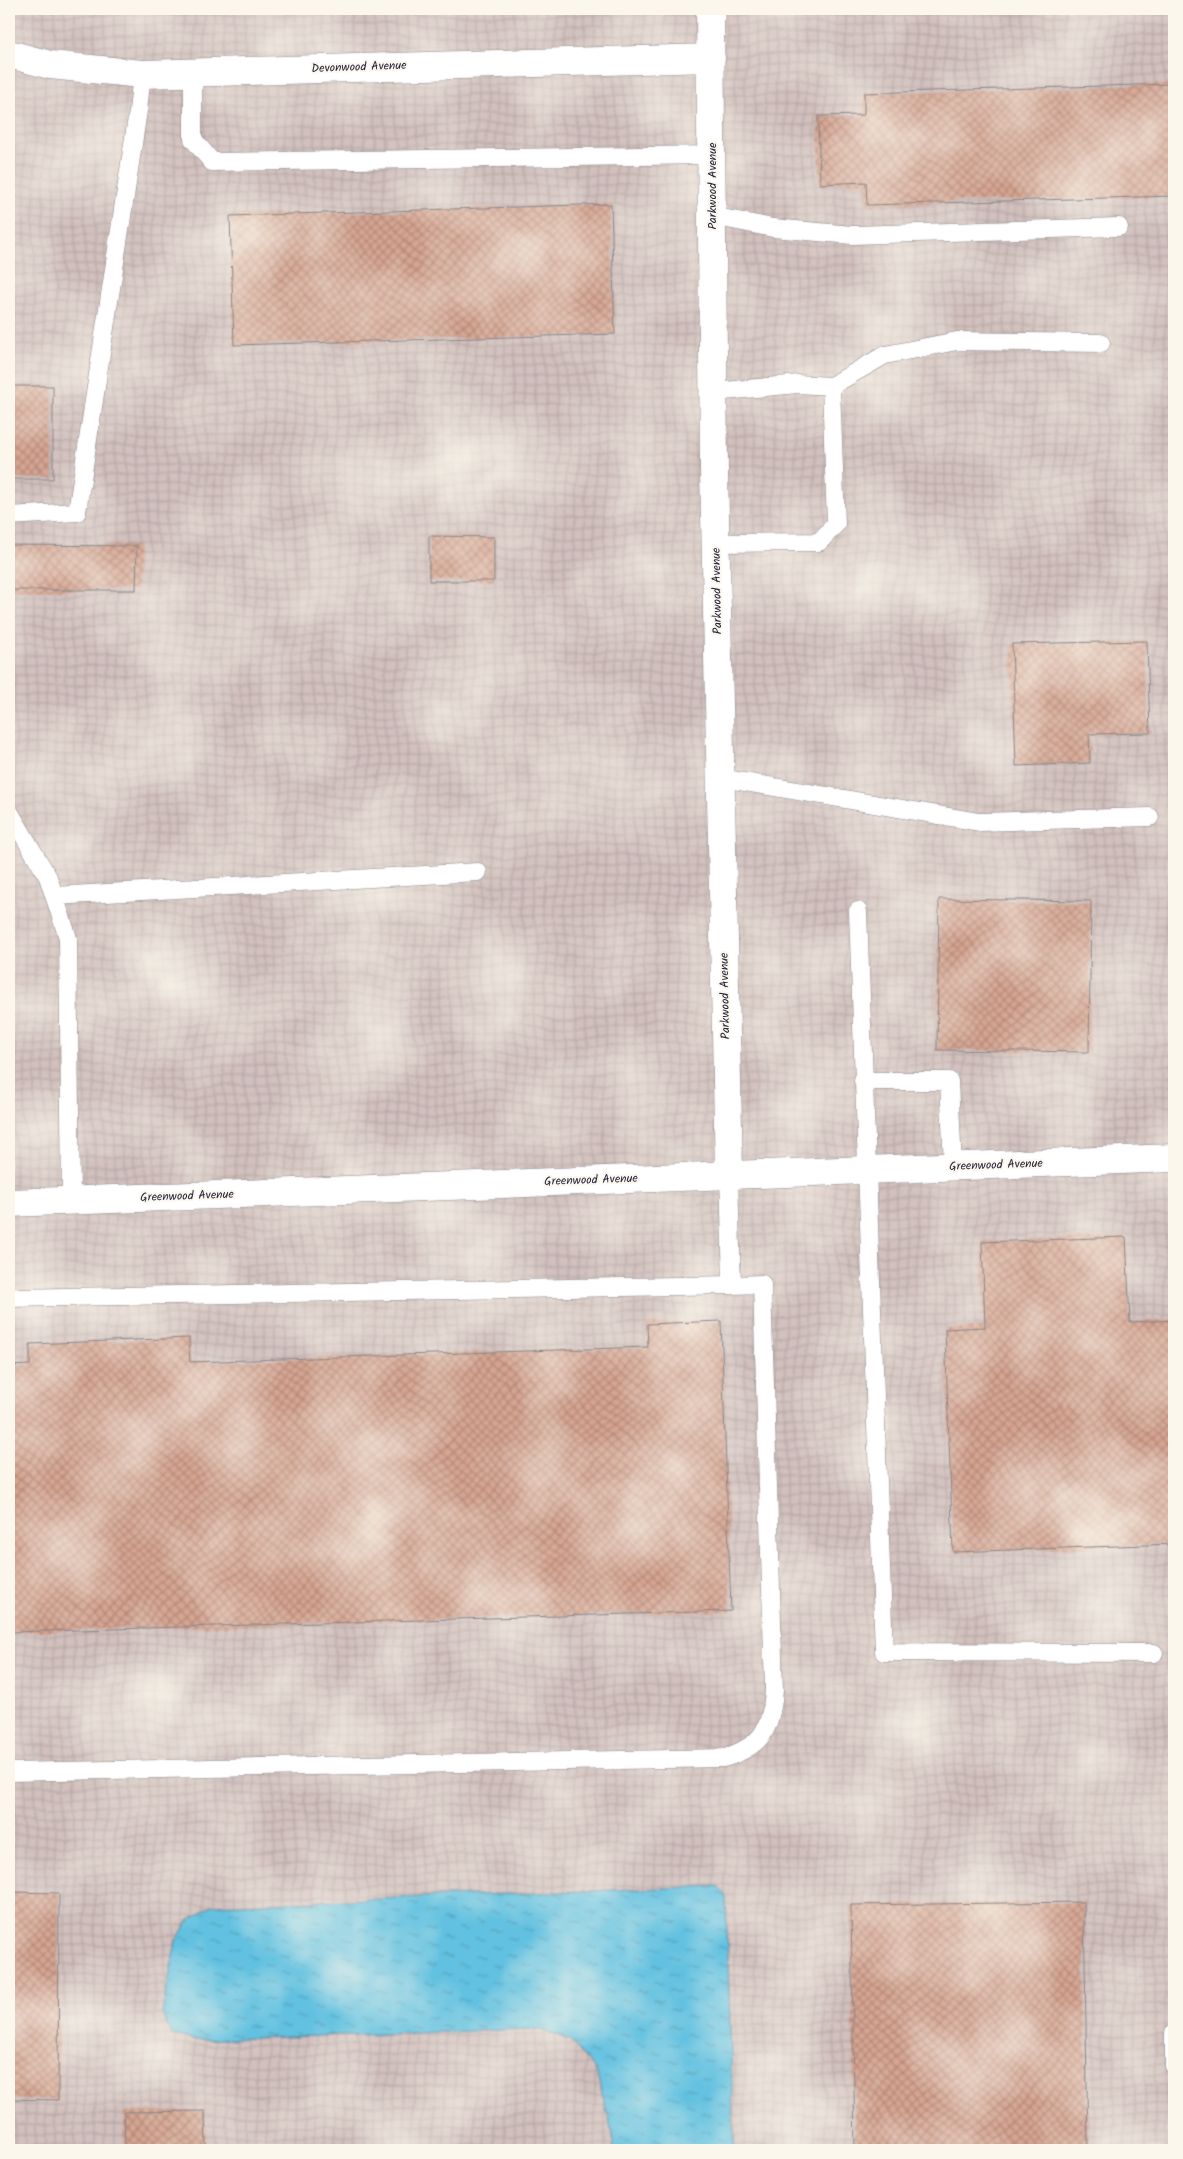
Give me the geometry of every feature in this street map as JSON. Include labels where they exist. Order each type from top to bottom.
[{"type":"street","name":"Parkwood Avenue","points":[[710,9],[716,544],[729,1174]]},
{"type":"street","name":"Devonwood Avenue","points":[[9,54],[50,65],[142,74],[711,58]]},
{"type":"street","name":"Greenwood Avenue","points":[[9,1203],[1174,1158]]},
{"type":"lane","points":[[193,72],[193,140],[212,162],[712,154]]},
{"type":"lane","points":[[9,516],[77,512],[137,121],[142,74]]},
{"type":"lane","points":[[712,216],[773,228],[852,236],[1119,226]]},
{"type":"lane","points":[[714,392],[798,384],[831,386],[885,355],[957,342],[1101,343]]},
{"type":"lane","points":[[716,544],[819,542],[836,524],[831,386]]},
{"type":"lane","points":[[721,778],[979,822],[1150,817]]},
{"type":"lane","points":[[9,811],[48,877],[68,938],[71,1200]]},
{"type":"lane","points":[[54,896],[478,872]]},
{"type":"lane","points":[[858,911],[884,1652],[1154,1653]]},
{"type":"lane","points":[[863,1081],[949,1081],[953,1166]]},
{"type":"lane","points":[[729,1174],[732,1284]]},
{"type":"lane","points":[[9,1298],[762,1284],[774,1690],[773,1708],[766,1728],[755,1744],[742,1752],[724,1758],[9,1772]]},
{"type":"lane","points":[[1174,2033],[1174,2066]]},
{"type":"shaded area","points":[[9,9],[1174,9],[1174,2150],[9,2150]]},
{"type":"water","points":[[718,1886],[726,1896],[734,2150],[613,2150],[613,2135],[596,2071],[570,2040],[537,2029],[196,2040],[172,2035],[162,2014],[176,1941],[188,1921],[212,1905]]},
{"type":"building","points":[[1171,84],[1174,196],[867,205],[866,182],[820,184],[818,116],[864,115],[864,93]]},
{"type":"building","points":[[611,204],[615,334],[234,345],[230,216]]},
{"type":"building","points":[[9,386],[53,386],[53,479],[9,479]]},
{"type":"building","points":[[429,536],[494,537],[494,581],[429,581]]},
{"type":"building","points":[[9,545],[137,546],[136,590],[9,590]]},
{"type":"building","points":[[1147,641],[1150,733],[1089,734],[1090,763],[1016,766],[1012,644]]},
{"type":"building","points":[[939,899],[1091,901],[1089,1052],[937,1050]]},
{"type":"building","points":[[1126,1237],[1130,1322],[1174,1320],[1174,1544],[953,1552],[945,1329],[985,1327],[982,1242]]},
{"type":"building","points":[[721,1321],[731,1611],[9,1632],[9,1366],[30,1365],[30,1344],[189,1338],[190,1362],[648,1347],[647,1324]]},
{"type":"building","points":[[9,1892],[59,1893],[58,2100],[9,2099]]},
{"type":"building","points":[[1084,1902],[1088,2150],[855,2150],[851,1905]]},
{"type":"building","points":[[205,2111],[206,2150],[125,2150],[124,2112]]}]
